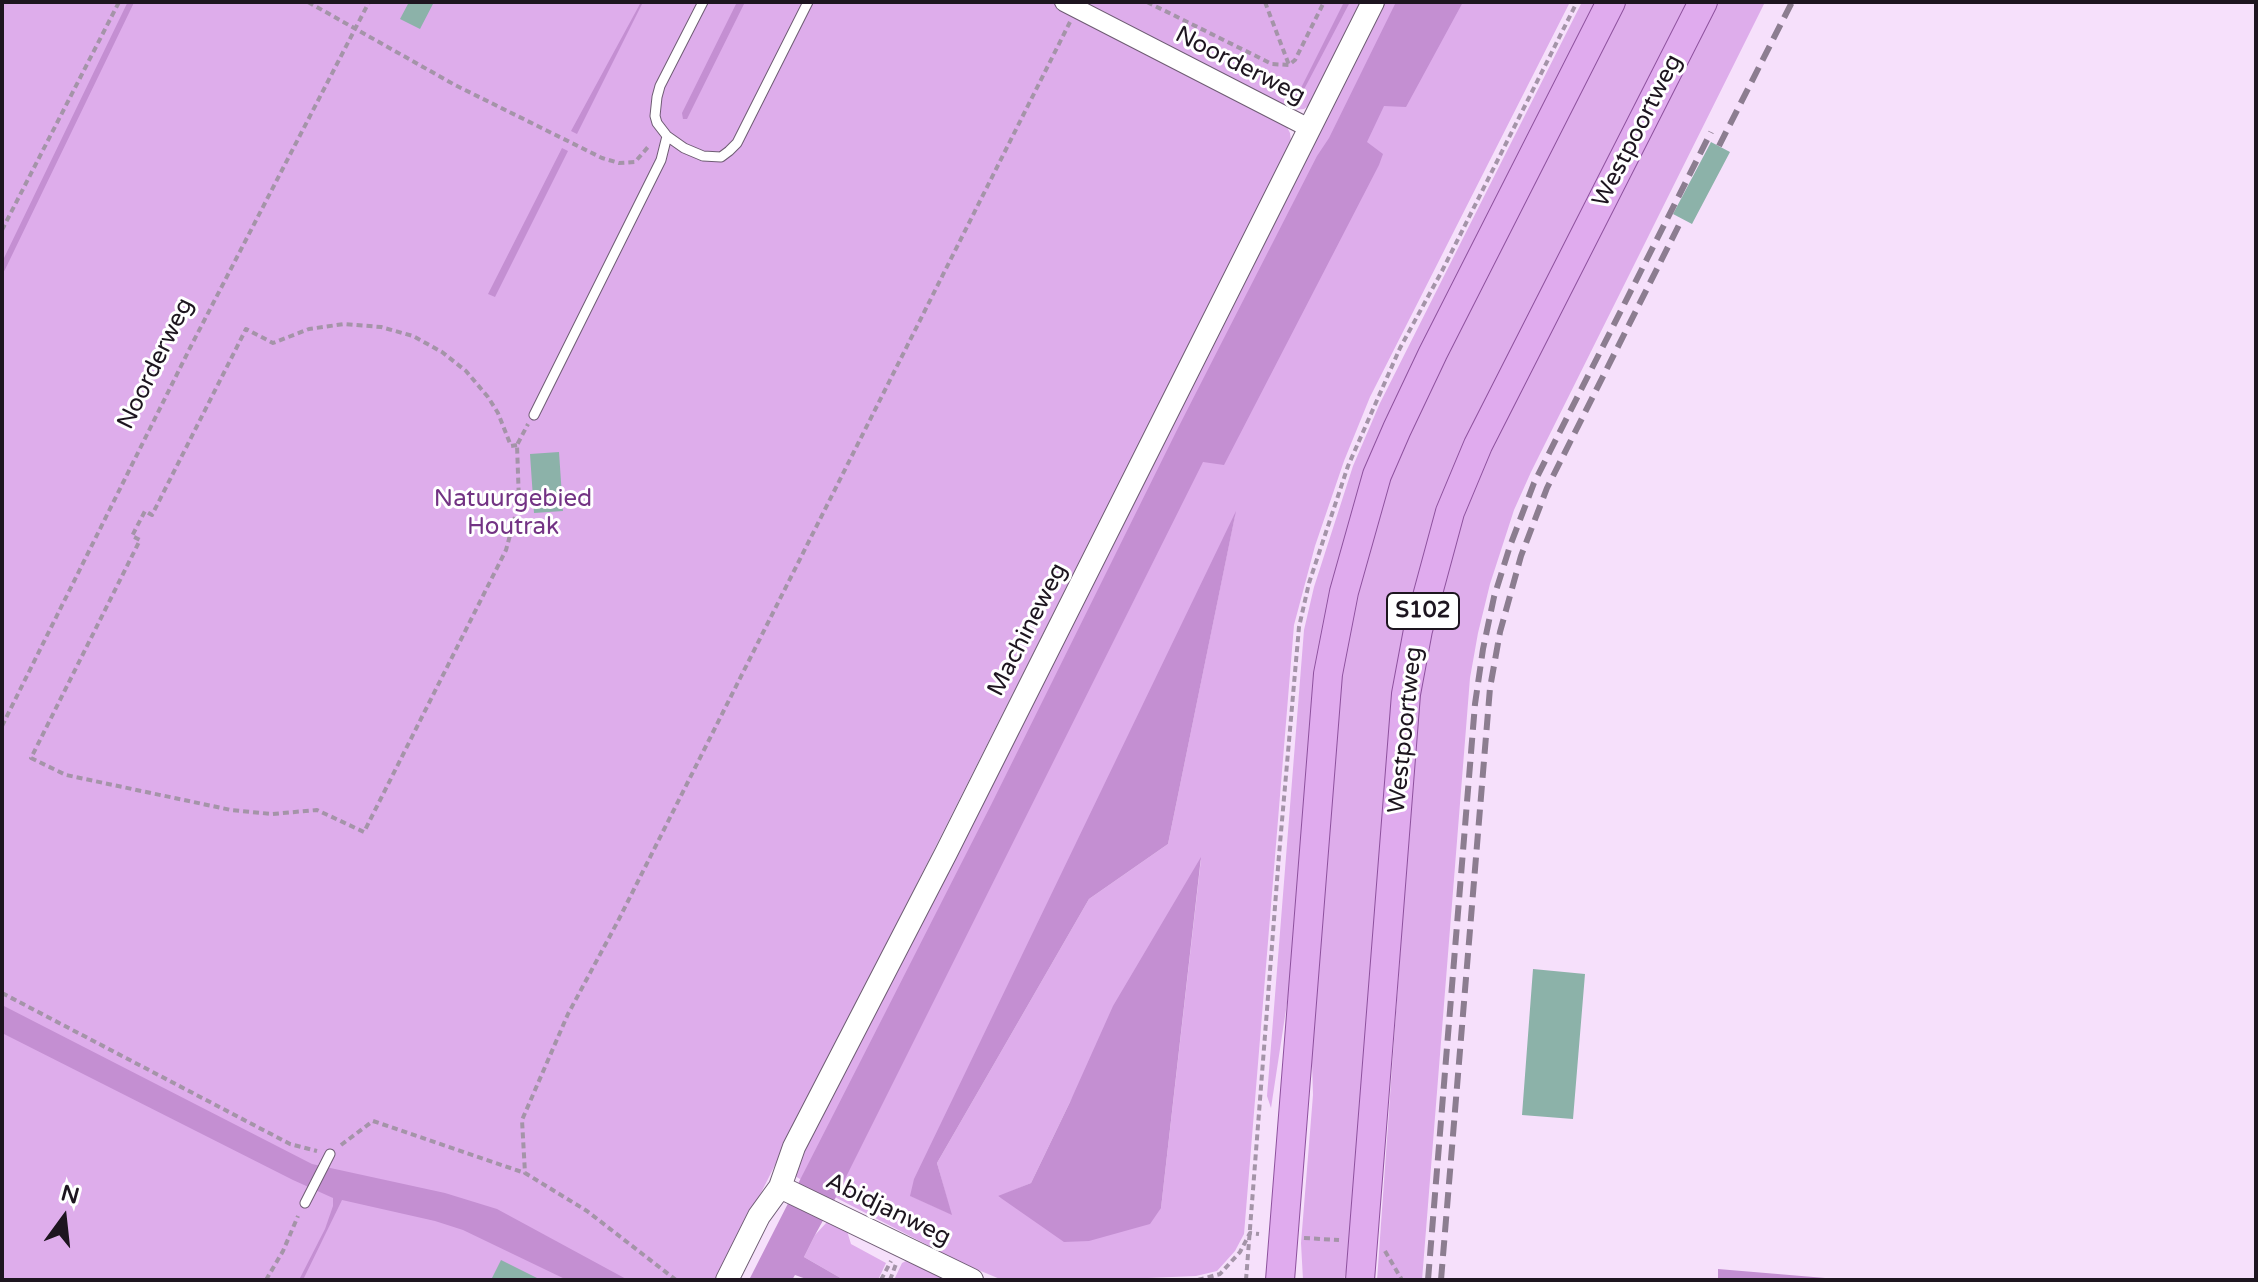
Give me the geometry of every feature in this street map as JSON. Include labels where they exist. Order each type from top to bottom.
[{"type":"main road","points":[[1280,1280],[1328,674],[1347,579],[1377,475],[1397,429],[1611,2]]},
{"type":"main road","name":"Westpoortweg","points":[[1360,1280],[1406,694],[1418,630],[1450,512],[1478,445],[1703,2]]},
{"type":"street","name":"Machineweg","points":[[727,1280],[759,1216],[786,1190],[794,1147],[946,853],[1373,2]]},
{"type":"street","name":"Noorderweg","points":[[1070,5],[1309,128]]},
{"type":"street","name":"Abidjanweg","points":[[786,1190],[972,1280]]},
{"type":"lane","points":[[703,2],[660,86],[655,116],[664,132],[684,148],[703,156],[721,157],[737,143],[808,2]]},
{"type":"lane","points":[[534,415],[656,171],[664,150],[664,132]]},
{"type":"lane","points":[[305,1203],[331,1153]]},
{"type":"path","points":[[2,230],[119,2]]},
{"type":"path","points":[[308,2],[356,26],[389,50],[455,85],[611,161],[627,164],[639,159],[664,132]]},
{"type":"path","name":"Noorderweg","points":[[2,726],[204,319],[369,2]]},
{"type":"path","points":[[1147,2],[1272,64],[1289,65],[1295,60],[1324,2]]},
{"type":"path","points":[[1265,2],[1289,65]]},
{"type":"path","points":[[525,1173],[522,1120],[568,1014],[625,906],[1070,5]]},
{"type":"path","points":[[517,445],[511,446],[493,405],[466,371],[442,352],[413,336],[381,327],[344,324],[309,329],[273,343],[246,329],[152,515],[145,511],[132,536],[140,540],[31,758],[66,775],[231,810],[272,814],[317,810],[364,832],[506,550],[519,502],[517,445],[534,415]]},
{"type":"path","points":[[2,993],[290,1144],[331,1153],[373,1121],[525,1173],[587,1211],[676,1280]]},
{"type":"path","points":[[266,1280],[296,1220]]},
{"type":"path","points":[[890,1280],[896,1264],[893,1256]]},
{"type":"green space","name":"Natuurgebied Houtrak","points":[[2,2],[1363,2],[1311,104],[1304,109],[1293,110],[1286,125],[1291,142],[717,1280],[2,1280]]},
{"type":"green space","points":[[1380,2],[1570,2],[1370,397],[1315,546],[1294,625],[1244,1234],[1235,1251],[1217,1271],[1196,1276],[1099,1280],[1000,1279],[964,1264],[793,1175],[796,1161]],"holes":[[[1235,515],[1168,844],[1089,899],[937,1163],[951,1214],[911,1196]],[[1201,859],[1161,1208],[998,1197],[1031,1183],[1070,1102]]]},
{"type":"green space","points":[[1582,2],[1601,2],[1368,472],[1271,1108],[1267,1096],[1304,630],[1314,587],[1353,466],[1380,403]]},
{"type":"green space","points":[[1623,2],[1692,2],[1441,509],[1352,1247],[1344,1280],[1303,1280],[1301,1243],[1313,1095],[1310,999],[1340,660],[1367,537],[1414,415]]},
{"type":"green space","points":[[1711,2],[1765,2],[1531,472],[1514,510],[1490,584],[1470,678],[1422,1280],[1377,1280],[1422,669],[1456,516]]},
{"type":"green space","points":[[827,1222],[847,1231],[851,1244],[886,1263],[878,1280],[844,1280],[804,1257],[815,1235]]},
{"type":"green space","points":[[908,1260],[951,1280],[894,1280],[902,1263]]},
{"type":"shaded area","points":[[641,2],[577,134],[571,131]]},
{"type":"shaded area","points":[[737,2],[745,2],[687,119],[683,119],[682,113]]},
{"type":"shaded area","points":[[1344,2],[1350,2],[1299,99],[1283,95],[1261,82],[1262,79],[1295,91],[1301,88]]},
{"type":"shaded area","points":[[1396,2],[1463,2],[1406,107],[1384,106],[1367,142],[1383,154],[1379,165],[1224,465],[1203,462],[804,1257],[844,1280],[809,1280],[795,1275],[792,1280],[749,1280],[991,805],[1178,428]]},
{"type":"shaded area","points":[[562,148],[568,151],[495,297],[488,294]]},
{"type":"shaded area","points":[[1236,511],[1168,844],[1089,899],[937,1163],[952,1215],[910,1196],[914,1179]]},
{"type":"shaded area","points":[[1201,857],[1161,1208],[1150,1224],[1089,1241],[1064,1242],[998,1196],[1031,1183],[1113,1006]]},
{"type":"shaded area","points":[[2,1005],[312,1164],[445,1193],[497,1209],[628,1280],[567,1280],[463,1230],[342,1200],[303,1280],[299,1280],[325,1229],[333,1198],[2,1033]]},
{"type":"shaded area","points":[[1718,1269],[1849,1280],[1718,1280]]},
{"type":"building","points":[[409,2],[434,2],[420,29],[400,19]]},
{"type":"building","points":[[1711,142],[1730,152],[1692,224],[1673,214]]},
{"type":"building","points":[[559,452],[563,511],[534,513],[530,454]]},
{"type":"building","points":[[1533,969],[1585,974],[1573,1119],[1522,1115]]},
{"type":"building","points":[[501,1260],[541,1280],[491,1280]]},
{"type":"waterway","points":[[2,269],[131,2]]},
{"type":"railway","points":[[1719,146],[1792,2]]},
{"type":"railway","points":[[1428,1280],[1475,704],[1494,597],[1534,483],[1711,132]]},
{"type":"railway","points":[[1441,1280],[1490,688],[1500,632],[1521,556],[1547,488],[1682,219]]}]
